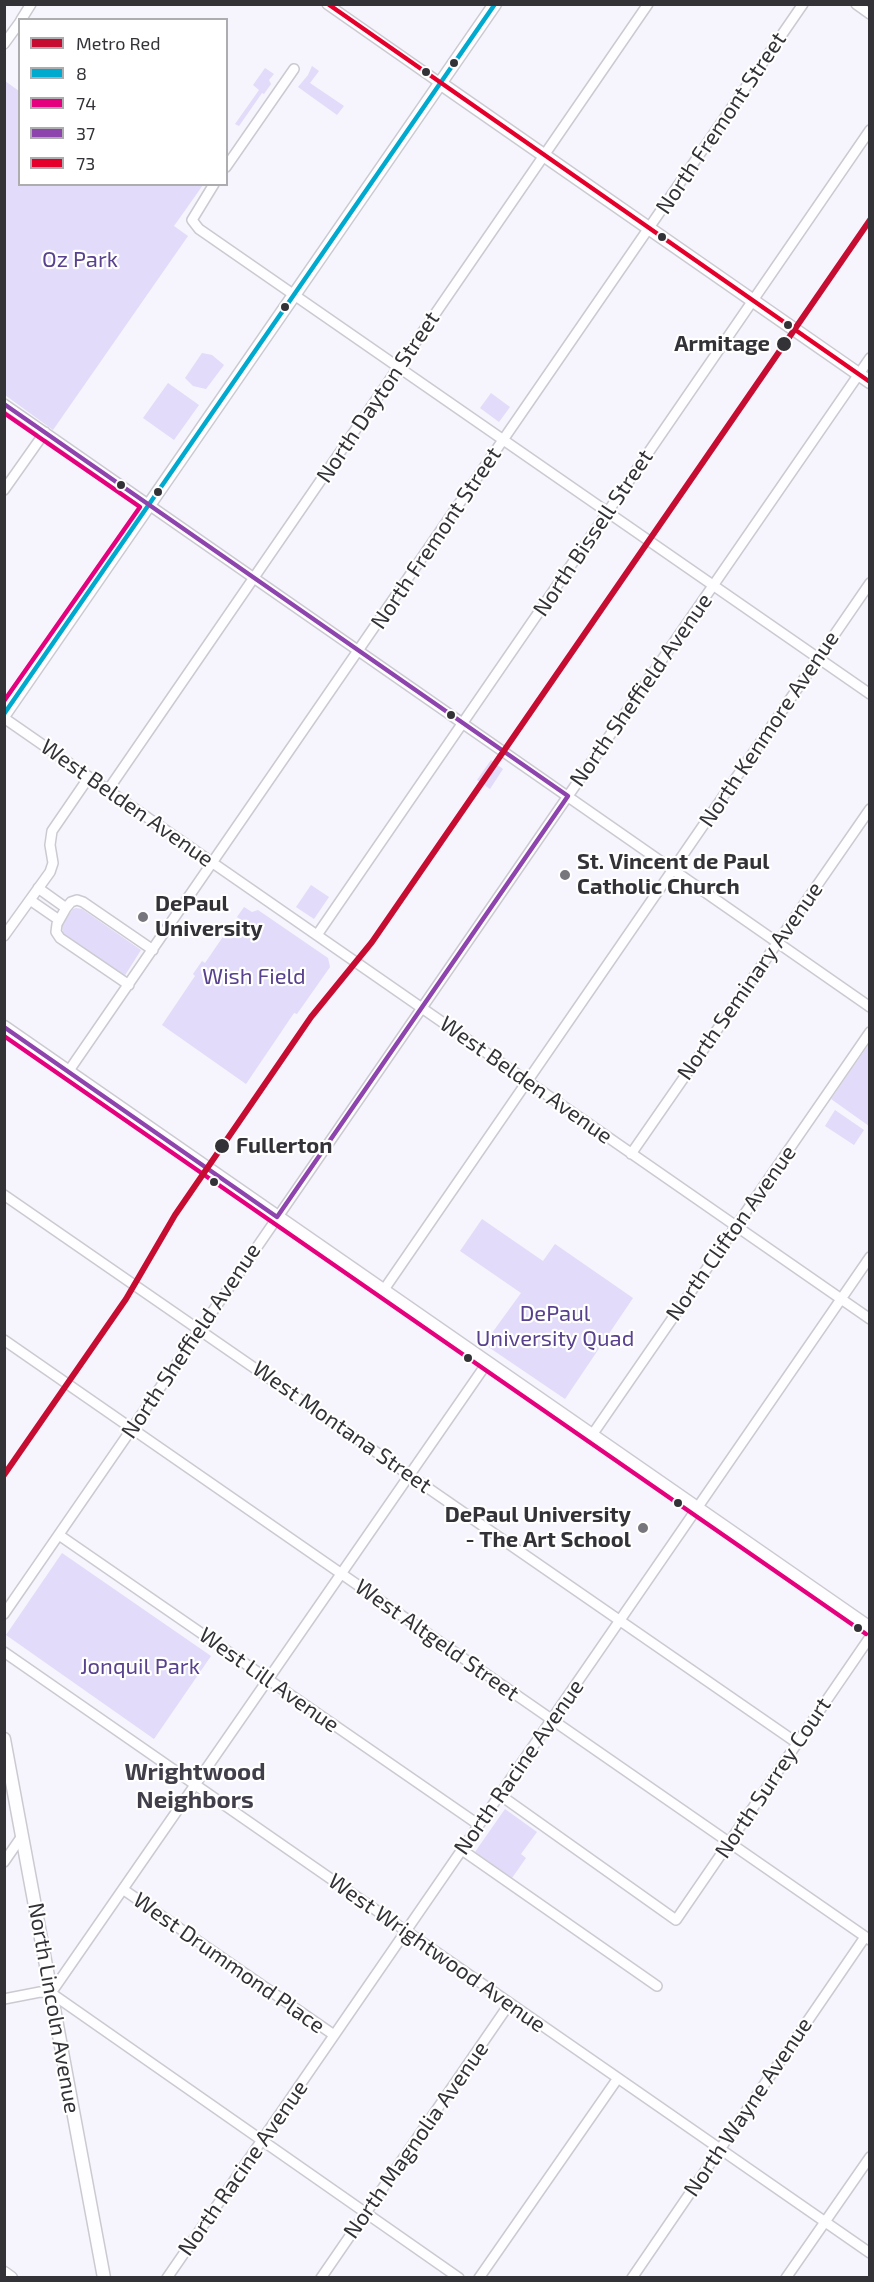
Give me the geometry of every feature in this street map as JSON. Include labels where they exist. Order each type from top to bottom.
[{"type":"main road","points":[[4,716],[495,4]]},
{"type":"main road","points":[[440,83],[870,382]]},
{"type":"main road","points":[[4,1027],[870,1628]]},
{"type":"main road","name":"North Lincoln Avenue","points":[[4,1739],[104,2277]]},
{"type":"main road","points":[[4,2273],[11,2277]]},
{"type":"street","points":[[22,18],[31,4]]},
{"type":"street","name":"North Dayton Street","points":[[108,790],[648,4]]},
{"type":"street","name":"North Fremont Street","points":[[69,1072],[803,4]]},
{"type":"street","points":[[856,4],[870,14]]},
{"type":"street","points":[[334,6],[440,83]]},
{"type":"street","points":[[4,44],[18,24]]},
{"type":"street","points":[[228,164],[294,69]]},
{"type":"street","name":"North Bissell Street","points":[[317,935],[870,130]]},
{"type":"street","points":[[213,186],[192,220],[199,229],[870,694]]},
{"type":"street","name":"North Sheffield Avenue","points":[[4,1614],[870,358]]},
{"type":"street","points":[[4,404],[870,1007]]},
{"type":"street","points":[[4,490],[45,432]]},
{"type":"street","name":"North Kenmore Avenue","points":[[383,1291],[870,583]]},
{"type":"street","name":"West Belden Avenue","points":[[4,716],[870,1319]]},
{"type":"street","points":[[4,936],[52,868],[50,837],[52,831],[89,777]]},
{"type":"street","name":"North Seminary Avenue","points":[[631,1154],[870,809]]},
{"type":"street","points":[[38,888],[66,908]]},
{"type":"street","points":[[30,900],[59,920]]},
{"type":"street","points":[[129,985],[60,938],[56,932],[59,920],[66,908],[77,900],[83,902],[153,950]]},
{"type":"street","name":"North Clifton Avenue","points":[[592,1435],[870,1032]]},
{"type":"street","name":"West Montana Street","points":[[4,1195],[797,1743]]},
{"type":"street","name":"North Racine Avenue","points":[[167,2277],[870,1257]]},
{"type":"street","name":"West Altgeld Street","points":[[4,1340],[867,1939]]},
{"type":"street","points":[[51,1993],[488,1363]]},
{"type":"street","name":"West Lill Avenue","points":[[59,1535],[479,1825]]},
{"type":"street","name":"North Surrey Court","points":[[500,1795],[676,1920],[870,1637]]},
{"type":"street","name":"West Wrightwood Avenue","points":[[4,1652],[870,2253]]},
{"type":"street","points":[[4,1862],[22,1836]]},
{"type":"street","points":[[462,1850],[657,1986]]},
{"type":"street","name":"West Drummond Place","points":[[124,1890],[334,2035]]},
{"type":"street","name":"North Wayne Avenue","points":[[632,2277],[867,1939]]},
{"type":"street","points":[[4,1999],[40,1992],[51,1993],[459,2277]]},
{"type":"street","name":"North Magnolia Avenue","points":[[321,2277],[510,2003]]},
{"type":"street","points":[[479,2277],[618,2079]]},
{"type":"street","points":[[786,2277],[870,2157]]},
{"type":"green space","points":[[312,66],[319,71],[310,83],[344,106],[337,115],[298,87]]},
{"type":"green space","points":[[265,68],[274,74],[269,80],[271,84],[239,126],[235,124],[259,90],[253,85]]},
{"type":"green space","name":"Oz Park","points":[[5,81],[18,90],[18,186],[202,186],[174,226],[188,236],[53,430],[5,395]]},
{"type":"green space","points":[[202,353],[212,355],[224,365],[206,389],[193,386],[185,378]]},
{"type":"green space","points":[[168,383],[199,405],[174,440],[143,418]]},
{"type":"green space","points":[[491,393],[510,407],[499,422],[480,408]]},
{"type":"green space","points":[[491,760],[503,769],[490,789],[477,780]]},
{"type":"green space","points":[[311,885],[329,897],[314,919],[296,907]]},
{"type":"green space","name":"Wish Field","points":[[244,907],[252,912],[258,910],[328,958],[330,967],[297,1014],[294,1013],[246,1084],[162,1025],[195,976],[193,974],[202,961],[205,963],[231,925],[238,929],[243,922],[237,917]]},
{"type":"green space","points":[[76,908],[82,909],[141,950],[124,977],[63,935],[62,924]]},
{"type":"green space","points":[[869,1044],[869,1126],[831,1099]]},
{"type":"green space","points":[[835,1110],[864,1130],[854,1145],[825,1126]]},
{"type":"green space","name":"DePaul University Quad","points":[[482,1219],[543,1261],[555,1244],[633,1298],[565,1399],[484,1344],[521,1293],[460,1251]]},
{"type":"green space","name":"Jonquil Park","points":[[62,1553],[211,1656],[154,1739],[6,1635]]},
{"type":"green space","points":[[505,1809],[537,1832],[521,1854],[526,1858],[512,1878],[475,1852]]},
{"type":"metro line","name":"Red","points":[[4,1475],[126,1299],[175,1215],[311,1017],[372,942],[870,220]]},
{"type":"transit line","name":"73","points":[[328,4],[870,382]]},
{"type":"transit line","name":"8","points":[[4,714],[495,4]]},
{"type":"transit line","name":"37","points":[[4,404],[568,796],[277,1217],[4,1027]]},
{"type":"transit line","name":"74","points":[[4,413],[140,507],[4,701]]},
{"type":"transit line","name":"74","points":[[4,1036],[866,1634]]},
{"type":"place","name":"Armitage","points":[[784,344]]},
{"type":"place","name":"St. Vincent de Paul Catholic Church","points":[[565,875]]},
{"type":"place","name":"DePaul University","points":[[143,917]]},
{"type":"place","name":"Fullerton","points":[[222,1146]]},
{"type":"place","name":"DePaul University - The Art School","points":[[643,1528]]},
{"type":"district","name":"Wrightwood Neighbors","points":[[195,1786]]}]
